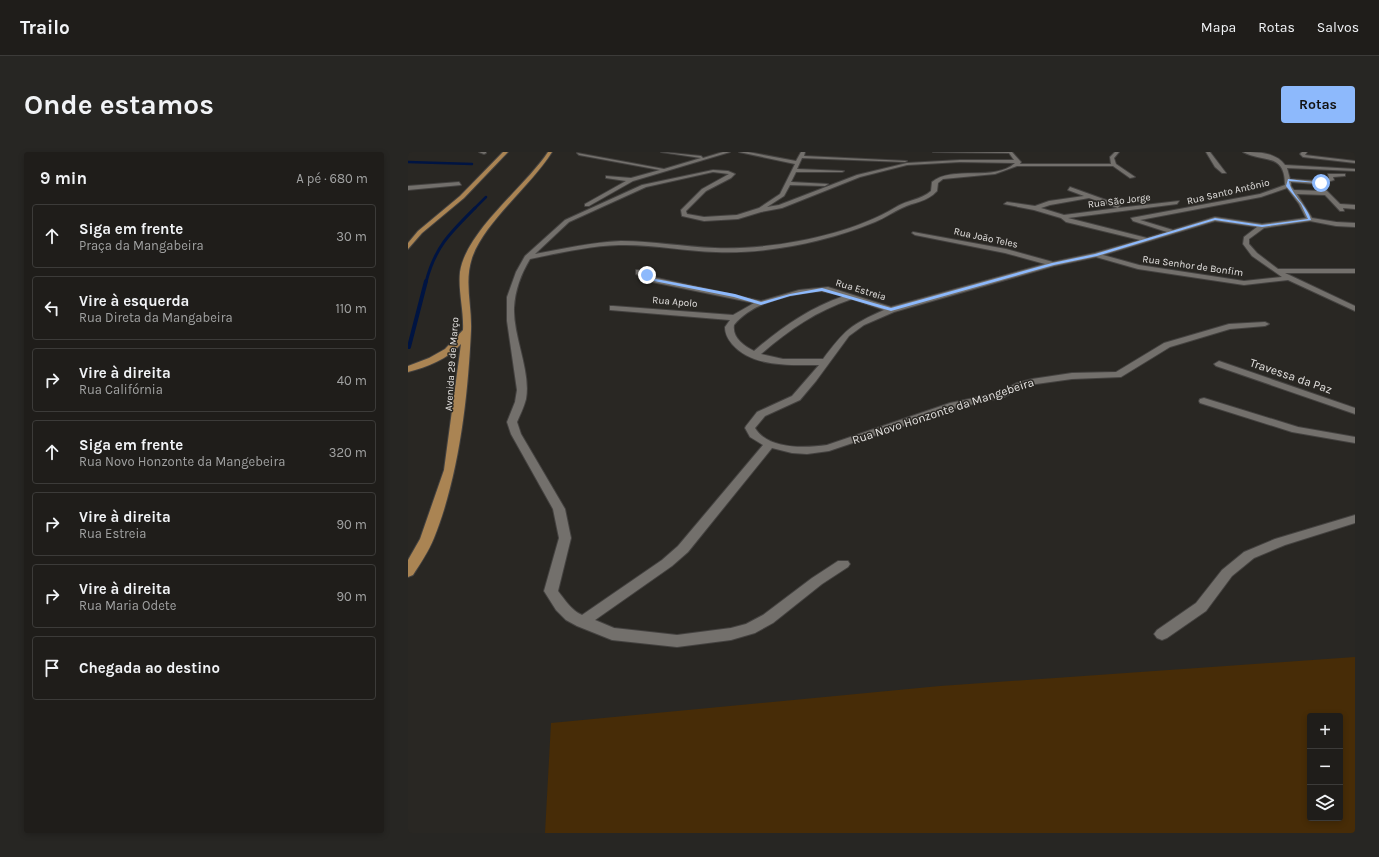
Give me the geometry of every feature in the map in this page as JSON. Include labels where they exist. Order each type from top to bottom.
[{"type":"main road","points":[[408,247],[420,232],[462,197],[506,152]]},
{"type":"main road","name":"Avenida 29 de Março","points":[[408,572],[426,539],[450,470],[459,408],[467,328],[464,272],[469,256],[479,238],[496,215],[539,169],[550,152]]},
{"type":"main road","points":[[408,369],[436,359],[453,348],[461,341],[467,328]]},
{"type":"street","points":[[663,152],[706,158]]},
{"type":"street","points":[[567,222],[570,216],[584,206],[631,180],[728,152]]},
{"type":"street","points":[[741,152],[798,163]]},
{"type":"street","points":[[935,152],[1010,152],[1017,159]]},
{"type":"street","points":[[1010,152],[1017,159]]},
{"type":"street","points":[[1114,165],[1112,158],[1117,152]]},
{"type":"street","points":[[1208,152],[1217,166],[1224,172]]},
{"type":"street","points":[[1245,152],[1276,158],[1284,166],[1355,170]]},
{"type":"street","points":[[1305,152],[1302,155],[1355,162]]},
{"type":"street","points":[[579,154],[665,169]]},
{"type":"street","points":[[760,210],[782,195],[803,155],[912,162]]},
{"type":"street","points":[[527,257],[612,243],[657,244],[707,250],[732,250],[797,242],[842,231],[893,212],[898,208],[932,194],[936,188],[936,182],[942,178],[1000,171],[1017,159]]},
{"type":"street","points":[[843,564],[817,581],[768,619],[750,629],[731,634],[676,641],[612,634],[582,622],[572,616],[561,606],[551,591],[565,538],[559,509],[516,434],[512,422],[521,400],[522,385],[510,316],[510,296],[517,275],[527,257],[567,222],[644,186],[713,171],[728,172],[732,174],[704,190],[683,211],[684,215],[704,219],[726,219],[760,210],[780,207],[859,176],[907,164],[1017,159],[1114,165],[1132,177]]},
{"type":"street","name":"Rua Santo Antônio","points":[[1133,219],[1261,195],[1288,183],[1284,166]]},
{"type":"street","points":[[794,170],[842,171]]},
{"type":"street","points":[[1310,219],[1288,183],[1317,183],[1332,179],[1330,175],[1355,176]]},
{"type":"street","points":[[608,177],[631,180]]},
{"type":"street","points":[[788,183],[825,184]]},
{"type":"street","points":[[1317,183],[1340,208],[1355,207]]},
{"type":"street","points":[[408,188],[460,184]]},
{"type":"street","points":[[1070,189],[1123,208]]},
{"type":"street","points":[[1293,192],[1327,195]]},
{"type":"street","points":[[1036,208],[1049,203],[1087,196]]},
{"type":"street","name":"Rua São Jorge","points":[[1062,217],[1108,209],[1177,202]]},
{"type":"street","points":[[1007,204],[1036,208],[1062,217],[1068,221],[1124,233],[1148,240]]},
{"type":"street","points":[[1108,209],[1171,232]]},
{"type":"street","name":"Rua Novo Honzonte da Mangebeira","points":[[1262,226],[1215,219],[1096,255],[1053,264],[891,310],[854,328],[846,334],[813,379],[796,398],[770,409],[754,421],[750,428],[754,435],[770,444],[800,450],[829,448],[954,405],[1000,395],[1035,381],[1072,376],[1118,375],[1167,345],[1229,327],[1266,324]]},
{"type":"street","points":[[1355,225],[1336,224],[1310,219],[1262,226],[1246,238],[1246,244],[1260,260],[1276,271],[1355,309]]},
{"type":"street","name":"Rua João Teles","points":[[915,233],[1006,251],[1053,264]]},
{"type":"street","name":"Rua Senhor de Bonfim","points":[[1096,255],[1138,268],[1244,283],[1289,278]]},
{"type":"street","points":[[1276,271],[1355,271]]},
{"type":"street","points":[[639,272],[655,280],[735,296],[761,303]]},
{"type":"street","name":"Rua Estreia","points":[[735,318],[761,303],[814,290],[827,290],[891,310]]},
{"type":"street","points":[[755,355],[789,325],[801,317],[819,308],[850,297]]},
{"type":"street","name":"Rua Apolo","points":[[613,308],[666,310],[735,318]]},
{"type":"street","points":[[735,318],[729,326],[729,332],[740,347],[755,355],[778,362],[824,362]]},
{"type":"street","name":"Travessa da Paz","points":[[1219,364],[1355,411]]},
{"type":"street","points":[[1204,401],[1290,428],[1355,440]]},
{"type":"street","points":[[582,622],[667,563],[684,549],[770,444]]},
{"type":"street","points":[[1162,634],[1201,607],[1227,573],[1249,555],[1280,542],[1355,519]]},
{"type":"shaded area","points":[[1355,657],[1355,833],[545,833],[551,723],[940,686]]},
{"type":"waterway","points":[[408,162],[472,164]]},
{"type":"waterway","points":[[426,282],[434,259],[444,241],[486,197]]},
{"type":"waterway","points":[[409,347],[426,281]]},
{"type":"route","points":[[647,275],[655,280],[735,296],[761,303],[776,298],[822,289],[891,310],[1053,264],[1096,255],[1219,218],[1262,226],[1310,219],[1302,204],[1288,186],[1288,180],[1321,183]]}]
